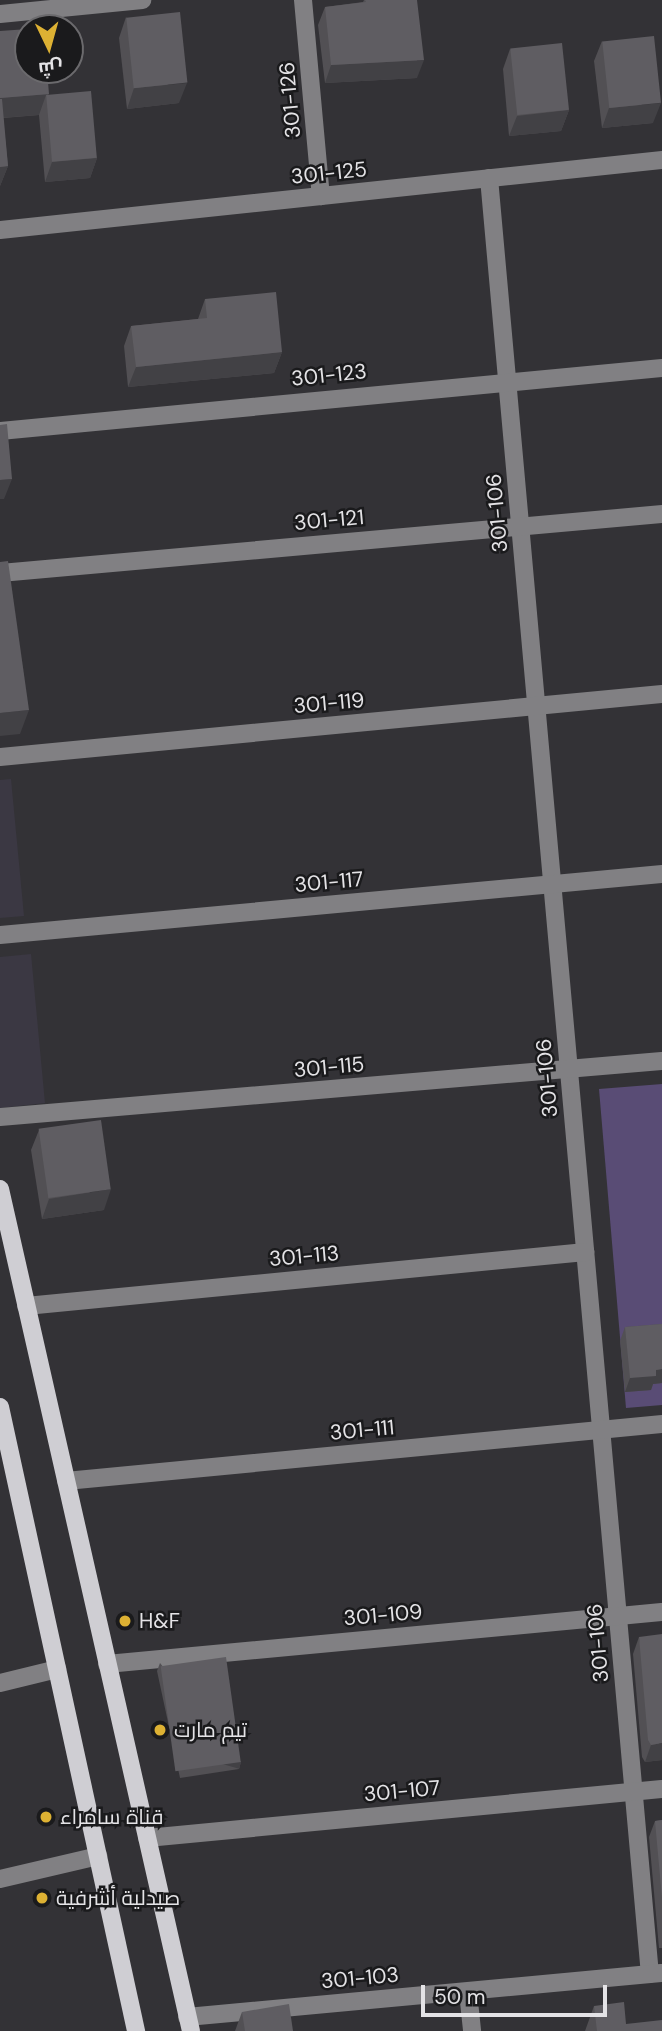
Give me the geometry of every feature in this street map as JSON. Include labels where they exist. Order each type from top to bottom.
[{"type":"main road","points":[[0,1189],[189,2024]]},
{"type":"main road","points":[[0,1407],[136,2031]]},
{"type":"street","points":[[0,14],[142,0]]},
{"type":"street","name":"301-126","points":[[303,0],[321,197]]},
{"type":"street","name":"301-125","points":[[0,230],[662,160]]},
{"type":"street","name":"301-106","points":[[489,178],[634,1792],[656,1973]]},
{"type":"street","name":"301-123","points":[[0,432],[508,380],[662,368]]},
{"type":"street","name":"301-121","points":[[0,573],[662,514]]},
{"type":"street","name":"301-119","points":[[0,757],[662,694]]},
{"type":"street","name":"301-117","points":[[0,935],[662,874]]},
{"type":"street","name":"301-115","points":[[0,1117],[662,1061]]},
{"type":"street","name":"301-113","points":[[26,1306],[585,1252]]},
{"type":"street","name":"301-111","points":[[66,1481],[662,1424]]},
{"type":"street","name":"301-109","points":[[107,1664],[662,1612]]},
{"type":"street","points":[[0,1683],[57,1669]]},
{"type":"street","name":"301-107","points":[[147,1838],[662,1789]]},
{"type":"street","points":[[0,1879],[98,1856]]},
{"type":"street","name":"301-103","points":[[189,2024],[656,1973]]},
{"type":"street","points":[[468,1992],[472,2031]]},
{"type":"shaded area","points":[[11,779],[24,916],[0,918],[0,780]]},
{"type":"shaded area","points":[[31,954],[45,1103],[0,1108],[0,957]]},
{"type":"shaded area","points":[[662,1084],[662,1405],[626,1408],[599,1089]]},
{"type":"building","points":[[365,0],[417,0],[424,60],[331,65],[325,7],[366,2]]},
{"type":"building","points":[[180,12],[187,83],[134,88],[126,18]]},
{"type":"building","points":[[14,30],[14,84],[48,84],[49,94],[0,98],[0,31]]},
{"type":"building","points":[[654,36],[661,103],[609,108],[602,41]]},
{"type":"building","points":[[562,43],[569,110],[517,115],[510,48]]},
{"type":"building","points":[[91,91],[97,158],[52,162],[46,95]]},
{"type":"building","points":[[0,99],[8,166],[0,167]]},
{"type":"building","points":[[276,292],[282,352],[136,367],[131,326],[207,318],[205,299]]},
{"type":"building","points":[[7,424],[12,479],[0,480],[0,425]]},
{"type":"building","points":[[8,561],[29,710],[0,713],[0,562]]},
{"type":"building","points":[[101,1120],[111,1189],[48,1198],[39,1129]]},
{"type":"building","points":[[662,1324],[662,1369],[656,1370],[656,1376],[630,1378],[625,1327]]},
{"type":"building","points":[[662,1634],[662,1743],[651,1745],[648,1740],[639,1637]]},
{"type":"building","points":[[226,1657],[241,1762],[175,1771],[161,1666]]},
{"type":"building","points":[[662,1820],[662,1898],[655,1821]]},
{"type":"building","points":[[624,2002],[626,2024],[662,2020],[662,2031],[597,2031],[594,2006]]},
{"type":"building","points":[[289,2004],[293,2031],[245,2031],[242,2012]]},
{"type":"place","name":"H&F","points":[[125,1621]]},
{"type":"place","name":"تیم مارت","points":[[160,1730]]},
{"type":"place","name":"قناة سامراء","points":[[46,1817]]},
{"type":"place","name":"صيدلية أشرفية","points":[[42,1898]]}]
